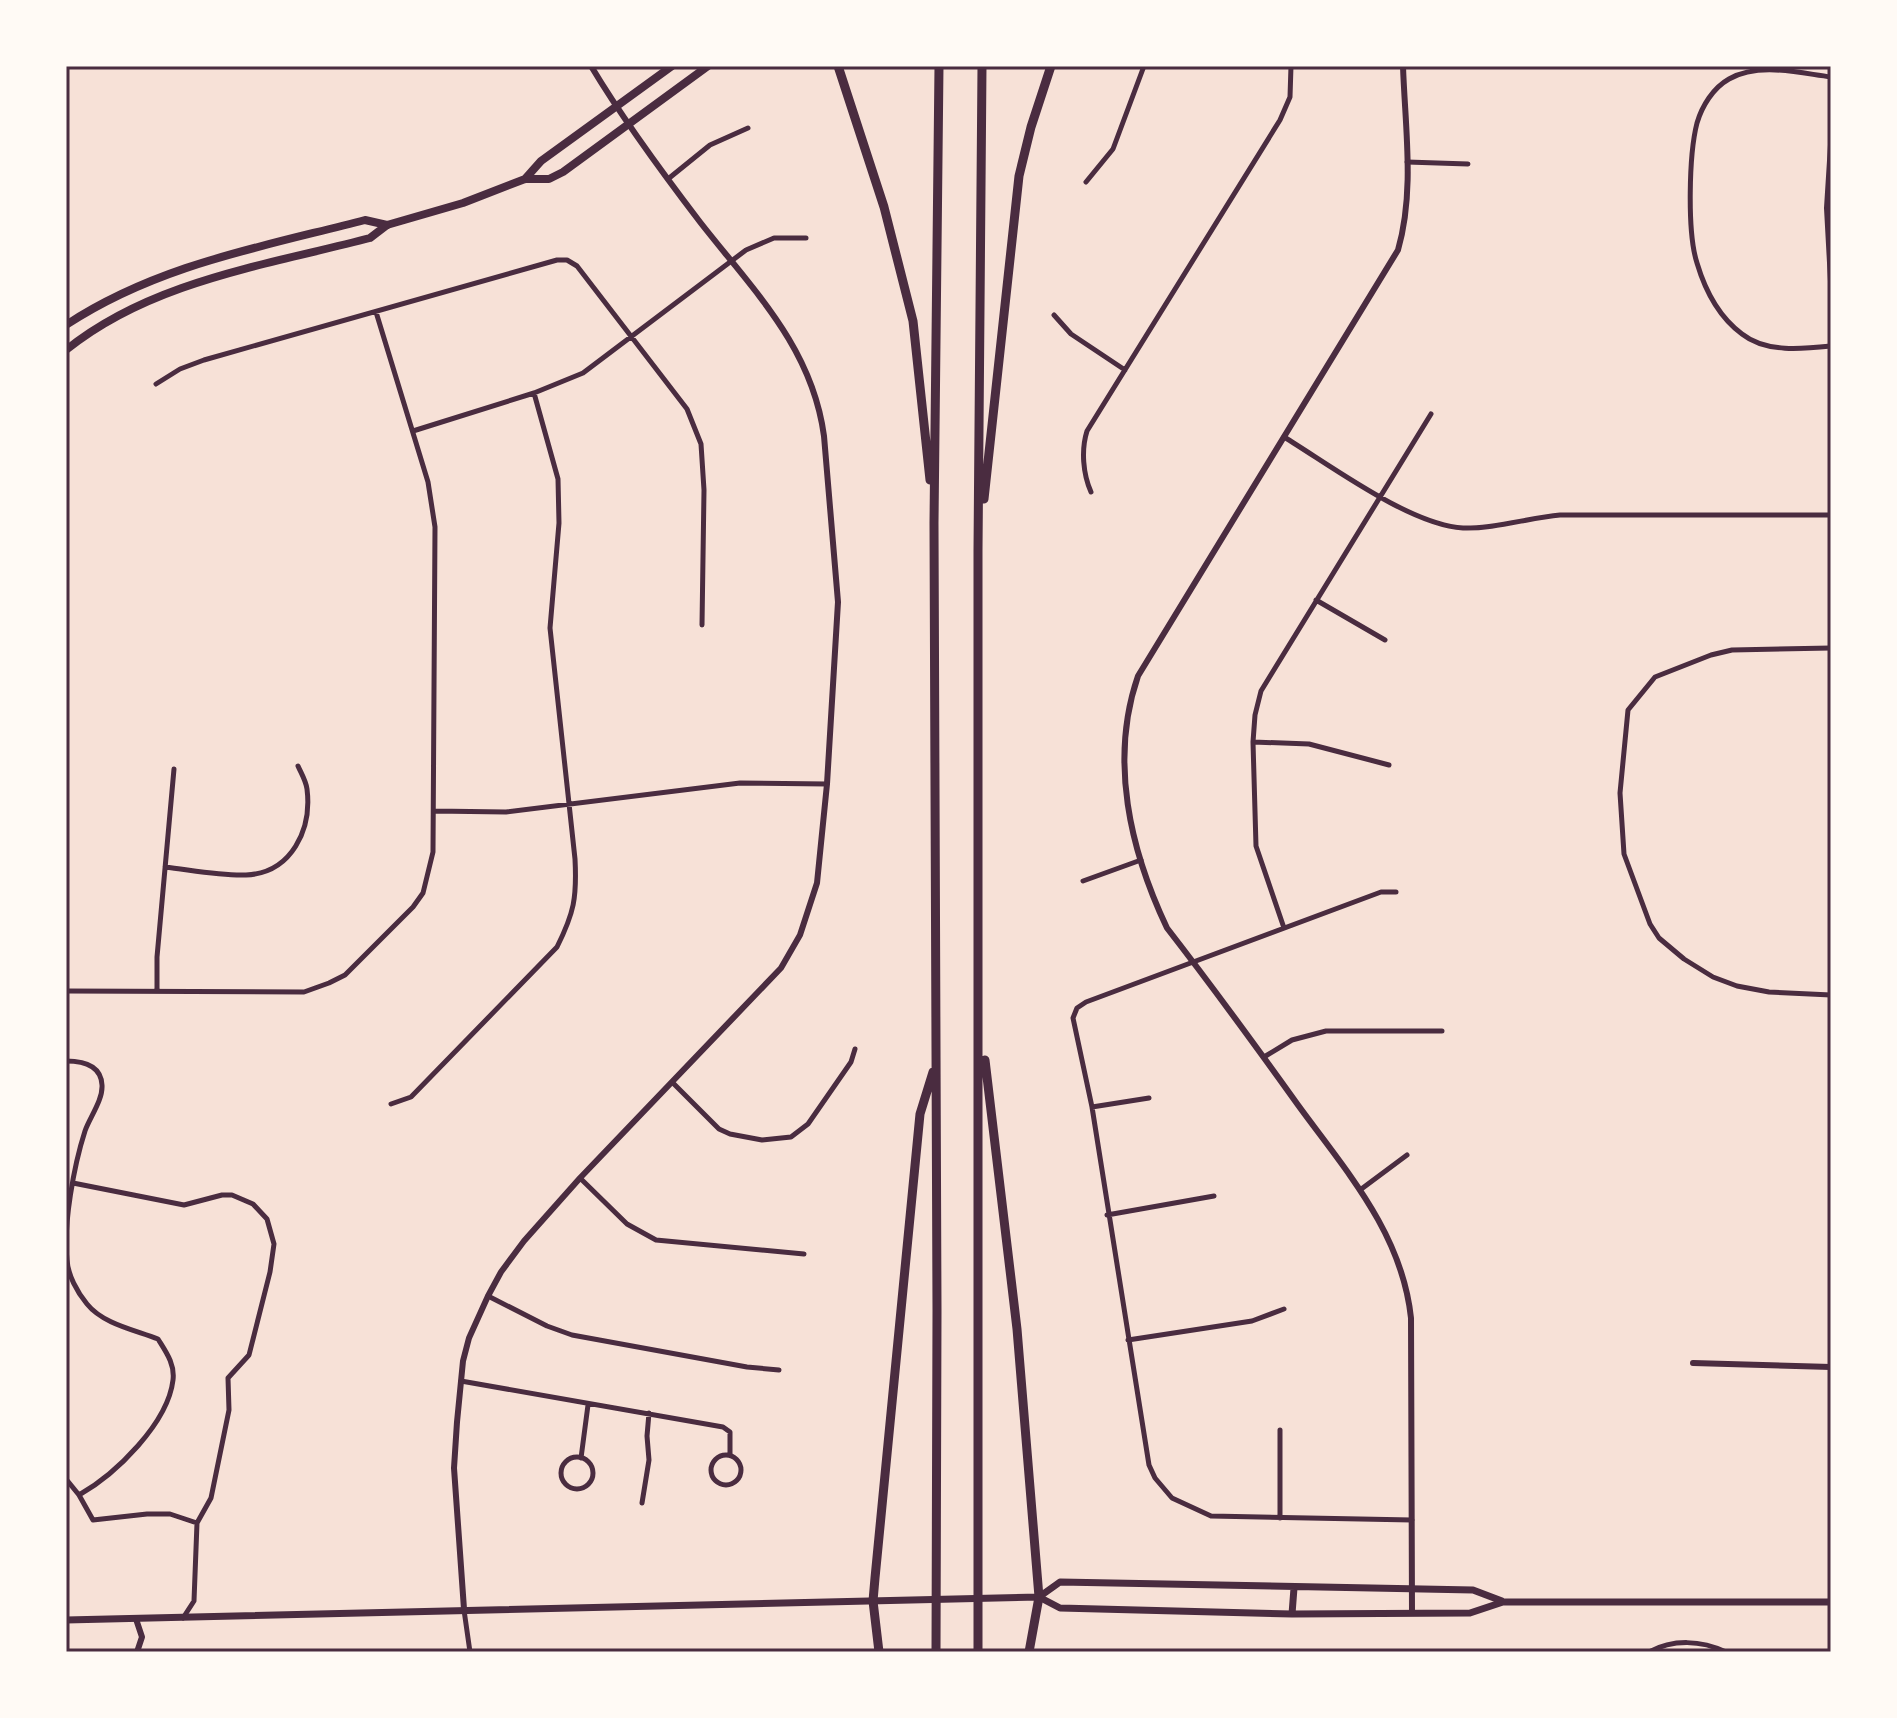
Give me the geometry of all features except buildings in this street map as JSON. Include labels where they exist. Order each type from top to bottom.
[{"type":"highway","points":[[838,66],[884,207],[913,321],[934,523]]},
{"type":"highway","points":[[936,1652],[934,523],[939,66]]},
{"type":"highway","points":[[978,1652],[978,550],[982,66]]},
{"type":"highway","points":[[978,550],[1019,176],[1051,66]]},
{"type":"highway","points":[[980,1017],[1017,1329],[1039,1597],[1029,1652]]},
{"type":"highway","points":[[879,1652],[873,1601],[920,1114],[936,1065]]},
{"type":"main road","points":[[525,179],[541,161],[672,66]]},
{"type":"main road","points":[[66,350],[98,327],[180,288],[370,238],[387,225],[463,203],[525,179],[549,179],[563,172],[708,66]]},
{"type":"main road","points":[[66,325],[133,287],[170,271],[365,220],[387,225]]},
{"type":"main road","points":[[257,248],[263,266]]},
{"type":"main road","points":[[1039,1597],[1060,1582],[1473,1590],[1503,1602]]},
{"type":"main road","points":[[1292,1614],[1294,1588]]},
{"type":"main road","points":[[66,1620],[1039,1597],[1060,1608],[1292,1614],[1470,1613],[1503,1602],[1831,1602]]},
{"type":"street","points":[[470,1652],[454,1468],[461,1381],[469,1338],[488,1296],[517,1249],[580,1178],[781,968],[797,943],[817,883],[827,784],[838,602],[820,410],[810,376],[781,326],[627,125],[591,66]]},
{"type":"street","points":[[1086,182],[1113,149],[1144,66]]},
{"type":"street","points":[[1091,492],[1085,477],[1085,439],[1280,120],[1290,97],[1291,66]]},
{"type":"street","points":[[1403,66],[1408,195],[1398,250],[1138,676],[1126,721],[1126,800],[1141,860],[1167,928],[1360,1190],[1389,1237],[1409,1297],[1412,1613]]},
{"type":"street","points":[[1831,77],[1773,70],[1752,71],[1730,78],[1718,87],[1708,98],[1697,125],[1690,191],[1691,237],[1696,260],[1707,292],[1722,314],[1743,335],[1761,344],[1788,349],[1831,346]]},
{"type":"street","points":[[668,179],[710,145],[748,128]]},
{"type":"street","points":[[1831,145],[1831,281]]},
{"type":"street","points":[[1406,162],[1468,164]]},
{"type":"street","points":[[413,431],[534,393],[583,373],[746,250],[774,238],[806,238]]},
{"type":"street","points":[[156,384],[180,369],[204,360],[557,260],[567,260],[577,266],[687,409],[701,444],[704,479],[702,625]]},
{"type":"street","points":[[66,991],[304,992],[338,979],[366,956],[423,893],[433,852],[435,527],[431,496],[376,312]]},
{"type":"street","points":[[1054,315],[1071,334],[1125,370]]},
{"type":"street","points":[[391,1104],[411,1097],[557,947],[572,917],[577,887],[550,628],[559,523],[558,479],[534,393]]},
{"type":"street","points":[[1284,928],[1256,846],[1253,742],[1261,691],[1431,414]]},
{"type":"street","points":[[1284,437],[1419,518],[1464,528],[1560,515],[1831,515]]},
{"type":"street","points":[[1316,600],[1385,640]]},
{"type":"street","points":[[1831,648],[1732,650],[1655,677],[1628,710],[1620,793],[1624,854],[1650,924],[1659,938],[1713,977],[1737,986],[1769,992],[1831,995]]},
{"type":"street","points":[[1253,742],[1309,744],[1389,765]]},
{"type":"street","points":[[165,867],[245,875],[264,871],[280,862],[296,846],[305,830],[307,787],[298,766]]},
{"type":"street","points":[[157,990],[157,957],[174,769]]},
{"type":"street","points":[[434,811],[506,812],[740,783],[827,784]]},
{"type":"street","points":[[1083,881],[1141,860]]},
{"type":"street","points":[[1396,892],[1381,892],[1086,1002],[1077,1008],[1073,1018],[1092,1107],[1149,1465],[1165,1491],[1172,1498],[1211,1516],[1412,1520]]},
{"type":"street","points":[[1264,1057],[1292,1040],[1326,1031],[1442,1031]]},
{"type":"street","points":[[673,1083],[719,1129],[738,1137],[762,1140],[791,1137],[808,1124],[851,1062],[855,1049]]},
{"type":"street","points":[[66,1061],[90,1065],[97,1072],[102,1087],[85,1132],[73,1183],[67,1259],[74,1285],[87,1305],[100,1317],[158,1339],[172,1365],[173,1379],[164,1411],[143,1438],[112,1471],[79,1495]]},
{"type":"street","points":[[1092,1107],[1149,1098]]},
{"type":"street","points":[[1360,1190],[1407,1155]]},
{"type":"street","points":[[580,1178],[627,1224],[656,1240],[804,1254]]},
{"type":"street","points":[[73,1183],[184,1205],[232,1195],[253,1204],[270,1225],[274,1244],[270,1272],[249,1355],[228,1378],[229,1410],[211,1498],[197,1523],[194,1601],[183,1618]]},
{"type":"street","points":[[1107,1215],[1214,1196]]},
{"type":"street","points":[[488,1296],[572,1335],[779,1370]]},
{"type":"street","points":[[1128,1340],[1252,1321],[1284,1309]]},
{"type":"street","points":[[1693,1363],[1831,1367]]},
{"type":"street","points":[[461,1381],[723,1427],[730,1432],[730,1454]]},
{"type":"street","points":[[581,1458],[588,1405]]},
{"type":"street","points":[[642,1503],[649,1460],[649,1412]]},
{"type":"street","points":[[1280,1430],[1280,1518]]},
{"type":"street","points":[[730,1454],[740,1461],[741,1473],[731,1484],[720,1484],[713,1477],[711,1467],[716,1458],[730,1454]]},
{"type":"street","points":[[581,1458],[590,1464],[593,1474],[589,1484],[575,1489],[563,1481],[561,1472],[568,1460],[581,1458]]},
{"type":"street","points":[[66,1479],[93,1520],[170,1514],[197,1523]]},
{"type":"street","points":[[136,1619],[142,1637],[137,1652]]},
{"type":"street","points":[[1649,1652],[1676,1643],[1698,1643],[1726,1652]]}]
